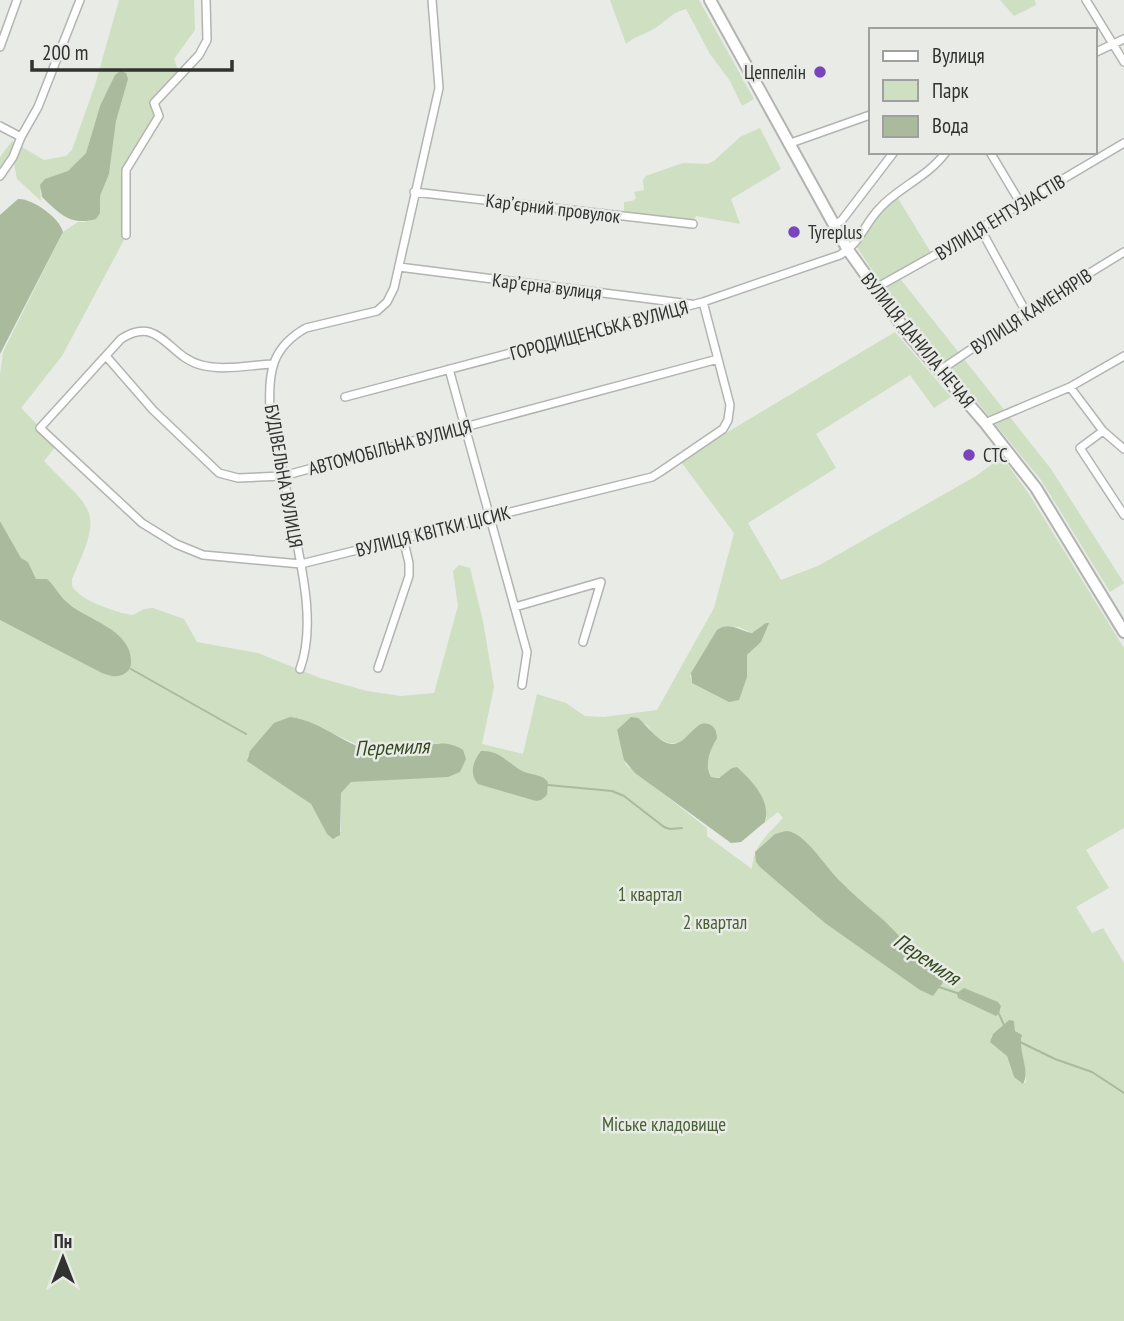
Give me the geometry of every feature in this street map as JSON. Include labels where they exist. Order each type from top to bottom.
[{"type":"main road","name":"ВУЛИЦЯ ДАНИЛА НЕЧАЯ","points":[[710,0],[848,250],[874,289],[1036,488],[1124,632]]},
{"type":"street","points":[[0,47],[17,0]]},
{"type":"street","points":[[0,176],[13,157],[38,107],[80,0]]},
{"type":"street","points":[[126,235],[126,170],[159,116],[154,103],[198,55],[207,40],[206,0]]},
{"type":"street","points":[[106,356],[121,339],[144,330],[151,331],[200,365],[211,367],[272,364],[286,344],[306,328],[377,311],[390,297],[399,268],[439,88],[432,0]]},
{"type":"street","points":[[1086,0],[1124,62]]},
{"type":"street","points":[[1096,53],[1124,39]]},
{"type":"street","points":[[788,144],[869,115]]},
{"type":"street","points":[[0,126],[21,137]]},
{"type":"street","name":"ВУЛИЦЯ ЕНТУЗІАСТІВ","points":[[874,289],[1124,142]]},
{"type":"street","points":[[834,225],[842,220],[892,154]]},
{"type":"street","points":[[848,250],[880,207],[931,170],[944,154]]},
{"type":"street","points":[[991,154],[1021,204]]},
{"type":"street","name":"Карʼєрний провулок","points":[[414,192],[693,224]]},
{"type":"street","points":[[980,228],[1026,312]]},
{"type":"street","name":"ГОРОДИЩЕНСЬКА ВУЛИЦЯ","points":[[345,397],[699,303],[752,287],[848,250]]},
{"type":"street","name":"ВУЛИЦЯ КАМЕНЯРІВ","points":[[939,371],[1026,312],[1124,252]]},
{"type":"street","name":"Карʼєрна вулиця","points":[[399,268],[699,303]]},
{"type":"street","name":"ВУЛИЦЯ КВІТКИ ЦІСИК","points":[[106,356],[40,428],[142,523],[176,544],[203,555],[301,564],[652,477],[679,460],[723,429],[728,420],[730,405],[699,303]]},
{"type":"street","name":"АВТОМОБІЛЬНА ВУЛИЦЯ","points":[[106,356],[153,410],[219,472],[237,478],[283,476],[718,359]]},
{"type":"street","points":[[985,423],[1070,387],[1124,356]]},
{"type":"street","name":"БУДІВЕЛЬНА ВУЛИЦЯ","points":[[272,364],[270,408],[301,564],[307,645],[300,669]]},
{"type":"street","points":[[449,369],[527,652],[522,685]]},
{"type":"street","points":[[1070,387],[1103,431],[1124,449]]},
{"type":"street","points":[[1103,431],[1080,448],[1124,515]]},
{"type":"street","points":[[378,668],[409,576],[403,538]]},
{"type":"street","points":[[515,607],[601,582],[583,642]]},
{"type":"green space","points":[[119,0],[194,0],[195,30],[174,59],[180,75],[154,103],[159,116],[128,165],[124,240],[62,356],[21,408],[57,445],[44,461],[74,491],[89,513],[88,538],[72,585],[79,594],[102,606],[133,615],[153,608],[184,619],[197,642],[258,653],[320,678],[367,691],[401,696],[434,693],[458,606],[453,571],[459,565],[470,568],[483,621],[494,687],[482,744],[523,754],[537,694],[566,703],[585,716],[604,717],[657,710],[714,608],[734,533],[679,459],[723,429],[726,433],[895,332],[951,397],[934,408],[910,375],[816,434],[836,468],[748,523],[781,580],[818,566],[976,476],[1002,457],[1029,494],[1124,648],[1124,828],[1086,850],[1109,888],[1076,907],[1092,933],[1103,928],[1124,963],[1124,1321],[0,1321],[0,620],[110,676],[126,644],[108,628],[68,604],[49,581],[36,579],[28,562],[21,558],[0,521],[0,375],[3,352],[63,232],[78,222],[85,222],[100,210],[100,196],[109,174],[116,121],[100,106],[86,153],[68,171],[40,190],[41,201],[17,179],[13,158],[0,176],[0,157],[12,141],[44,160],[66,156],[72,150],[96,82]],"holes":[[[768,624],[761,642],[747,655],[747,677],[692,683],[690,676],[726,626],[739,627],[752,633]],[[631,717],[647,725],[655,737],[668,743],[679,743],[717,733],[707,762],[711,777],[723,777],[732,768],[767,818],[765,822],[778,812],[783,818],[758,847],[752,869],[707,836],[707,828],[626,765],[617,731]],[[298,718],[372,751],[389,753],[439,743],[454,775],[351,782],[341,793],[341,831],[337,838],[327,834],[311,804],[247,757],[259,742]],[[1009,1020],[1014,1022],[1015,1031],[1022,1038],[1020,1049],[1026,1082],[1023,1084],[1014,1077],[1007,1056],[991,1036]]]},
{"type":"green space","points":[[610,0],[699,0],[754,99],[742,106],[730,81],[710,54],[686,9],[626,44]]},
{"type":"green space","points":[[1000,0],[1035,0],[1036,5],[1014,16]]},
{"type":"green space","points":[[760,128],[781,169],[731,199],[740,224],[696,216],[693,221],[624,213],[624,202],[636,198],[634,192],[644,190],[643,180],[646,176],[683,163],[707,164],[714,161],[740,137]]},
{"type":"green space","points":[[896,195],[933,256],[898,276],[1051,469],[1124,583],[1110,592],[1041,480],[881,284],[855,244],[876,212]]},
{"type":"water","points":[[120,71],[126,73],[128,79],[116,121],[109,174],[100,196],[100,213],[96,219],[72,220],[42,197],[40,185],[45,179],[68,171],[86,153],[100,106],[115,75]]},
{"type":"water","points":[[18,199],[31,202],[45,210],[57,221],[63,232],[0,354],[0,215]]},
{"type":"water","points":[[0,521],[21,558],[28,562],[36,579],[47,579],[69,604],[107,627],[124,641],[131,661],[127,672],[116,676],[102,673],[0,620]]},
{"type":"water","points":[[769,623],[761,642],[747,655],[747,677],[739,700],[729,702],[692,683],[691,673],[717,630],[730,626],[752,633]]},
{"type":"water","points":[[290,717],[315,724],[375,752],[398,752],[445,744],[463,750],[466,759],[460,772],[448,777],[351,782],[341,793],[340,835],[333,839],[327,834],[311,804],[247,761],[250,751],[274,723]]},
{"type":"water","points":[[631,717],[638,718],[659,738],[671,744],[684,739],[701,724],[713,726],[717,738],[708,762],[711,777],[719,778],[737,767],[763,799],[765,822],[741,842],[731,843],[635,773],[624,760],[617,730]]},
{"type":"water","points":[[481,751],[498,755],[522,771],[542,777],[548,782],[547,795],[536,801],[478,784],[473,768]]},
{"type":"water","points":[[786,831],[808,844],[835,876],[901,938],[900,946],[944,981],[933,996],[920,990],[825,923],[760,867],[756,862],[755,852],[775,834]]},
{"type":"water","points":[[964,988],[998,1002],[1001,1006],[999,1013],[996,1016],[958,998],[957,993]]},
{"type":"water","points":[[1009,1020],[1014,1021],[1015,1031],[1022,1035],[1021,1047],[1026,1073],[1023,1084],[1014,1077],[1007,1056],[990,1042],[993,1034]]},
{"type":"waterway","name":"Перемиля","points":[[131,669],[246,734]]},
{"type":"waterway","name":"Перемиля","points":[[548,785],[612,791],[624,796],[664,827],[682,828]]},
{"type":"waterway","name":"Перемиля","points":[[939,987],[957,993]]},
{"type":"waterway","name":"Перемиля","points":[[999,1014],[1004,1025]]},
{"type":"waterway","name":"Перемиля","points":[[1018,1041],[1055,1059],[1092,1072],[1124,1093]]},
{"type":"place","name":"Цеппелін","points":[[820,72]]},
{"type":"place","name":"Tyreplus","points":[[794,232]]},
{"type":"place","name":"СТС","points":[[969,455]]},
{"type":"park label","name":"1 квартал","points":[[650,894]]},
{"type":"park label","name":"2 квартал","points":[[715,922]]},
{"type":"park label","name":"Міське кладовище","points":[[664,1124]]}]
